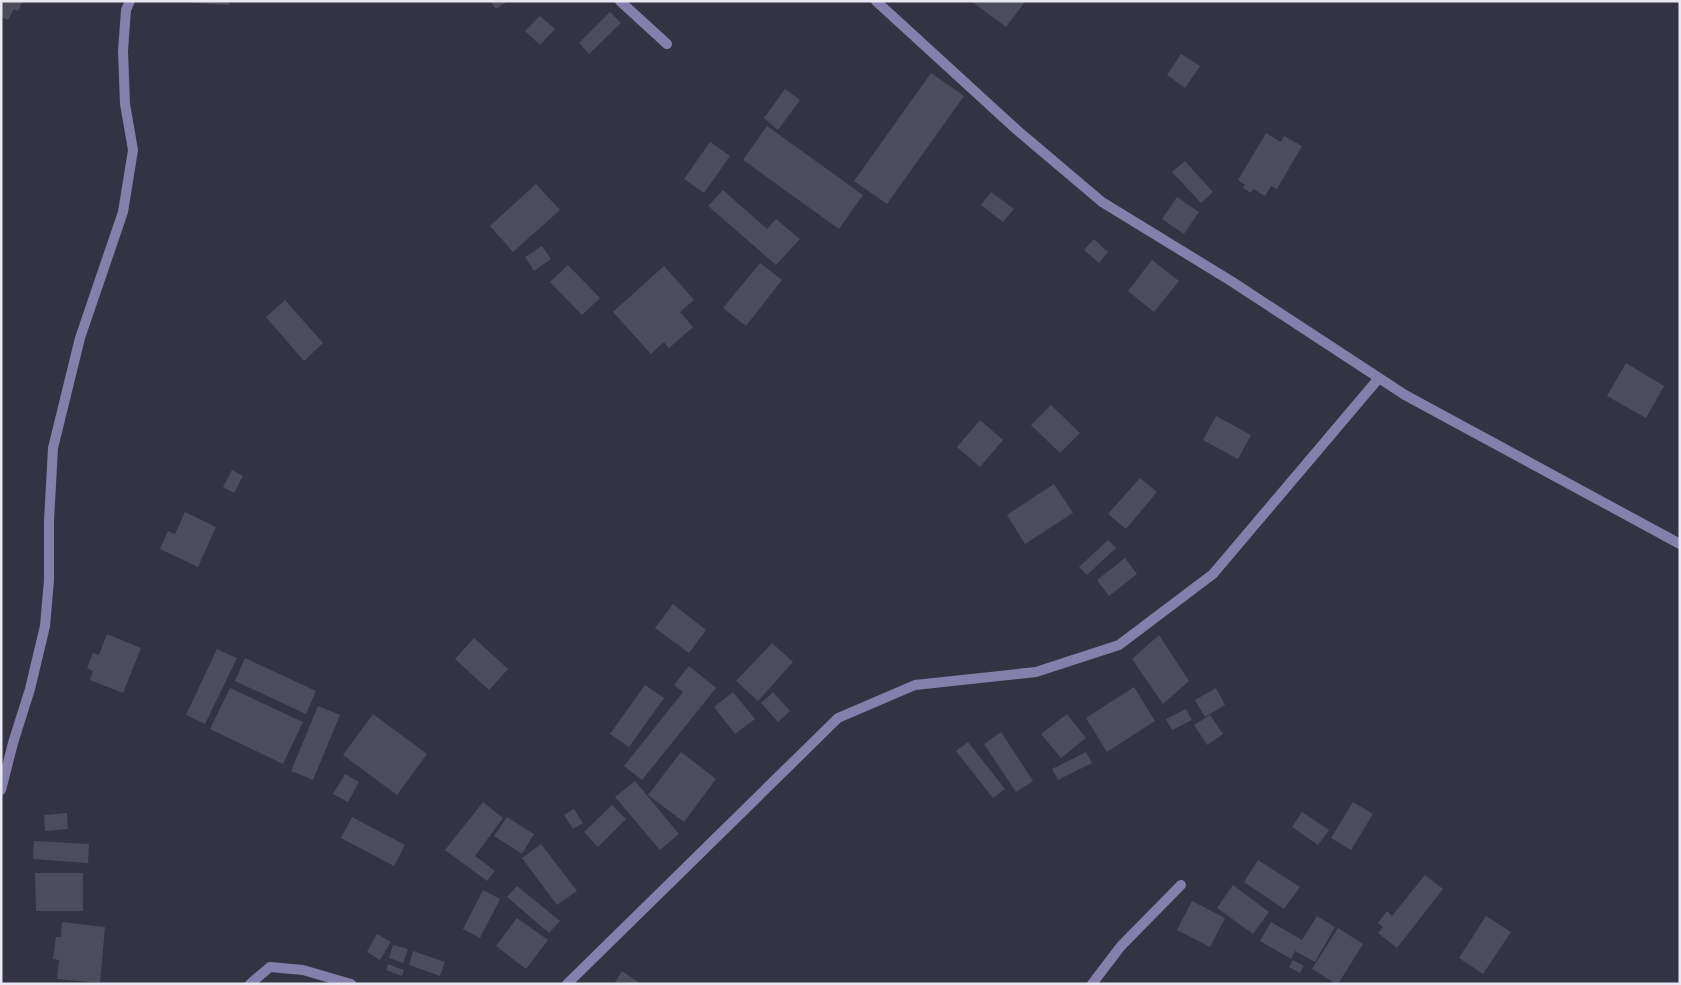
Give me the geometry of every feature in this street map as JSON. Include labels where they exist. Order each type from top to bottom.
[{"type":"street","points":[[1,790],[30,689],[45,626],[49,580],[53,448],[80,338],[123,212],[134,150],[125,104],[123,51],[126,10],[130,1]]},
{"type":"street","points":[[620,1],[667,44]]},
{"type":"street","points":[[876,1],[1018,130],[1102,202],[1231,281],[1405,395],[1680,544]]},
{"type":"street","points":[[567,984],[838,718],[914,685],[1036,672],[1119,645],[1213,574],[1379,378]]},
{"type":"street","points":[[1092,984],[1121,946],[1181,885]]},
{"type":"street","points":[[250,984],[270,967],[303,970],[351,984]]},
{"type":"building","points":[[1,1],[23,1],[18,11],[14,9],[8,20],[1,17]]},
{"type":"building","points":[[192,1],[229,1],[229,5],[192,3]]},
{"type":"building","points":[[490,1],[508,1],[496,9]]},
{"type":"building","points":[[971,1],[1023,1],[1025,2],[1006,27]]},
{"type":"building","points":[[610,12],[621,23],[589,54],[579,43]]},
{"type":"building","points":[[540,16],[555,29],[540,45],[525,31]]},
{"type":"building","points":[[1181,54],[1200,66],[1185,88],[1167,75]]},
{"type":"building","points":[[931,73],[964,96],[887,204],[854,181]]},
{"type":"building","points":[[785,89],[800,100],[778,130],[764,118]]},
{"type":"building","points":[[767,126],[863,195],[839,229],[743,160]]},
{"type":"building","points":[[1266,133],[1281,142],[1284,136],[1302,146],[1277,189],[1271,186],[1265,196],[1253,189],[1251,193],[1243,188],[1245,185],[1238,180]]},
{"type":"building","points":[[710,142],[730,156],[704,193],[684,179]]},
{"type":"building","points":[[1185,161],[1213,192],[1201,203],[1172,172]]},
{"type":"building","points":[[536,184],[560,210],[513,252],[490,226]]},
{"type":"building","points":[[723,190],[767,229],[776,219],[800,239],[776,265],[708,206]]},
{"type":"building","points":[[991,192],[1014,209],[1003,222],[981,205]]},
{"type":"building","points":[[1177,197],[1199,212],[1184,234],[1162,219]]},
{"type":"building","points":[[1094,239],[1108,252],[1099,263],[1084,250]]},
{"type":"building","points":[[542,246],[551,259],[534,271],[525,257]]},
{"type":"building","points":[[1152,260],[1179,281],[1154,312],[1128,291]]},
{"type":"building","points":[[760,263],[782,280],[746,326],[723,308]]},
{"type":"building","points":[[568,265],[600,298],[582,315],[550,282]]},
{"type":"building","points":[[664,266],[694,300],[680,312],[693,327],[669,348],[664,342],[651,354],[613,312]]},
{"type":"building","points":[[285,300],[323,343],[304,361],[266,317]]},
{"type":"building","points":[[1626,363],[1664,386],[1646,418],[1607,396]]},
{"type":"building","points":[[1051,405],[1080,433],[1060,453],[1031,425]]},
{"type":"building","points":[[1216,416],[1251,435],[1238,459],[1203,440]]},
{"type":"building","points":[[980,420],[1003,440],[980,467],[957,447]]},
{"type":"building","points":[[232,470],[243,476],[234,493],[223,487]]},
{"type":"building","points":[[1140,478],[1157,492],[1126,529],[1108,514]]},
{"type":"building","points":[[1054,484],[1073,513],[1025,544],[1007,515]]},
{"type":"building","points":[[185,512],[216,527],[198,567],[160,549],[168,531],[175,534]]},
{"type":"building","points":[[1108,540],[1116,548],[1087,575],[1079,567]]},
{"type":"building","points":[[1125,558],[1137,574],[1109,596],[1097,580]]},
{"type":"building","points":[[673,604],[706,630],[689,653],[655,628]]},
{"type":"building","points":[[107,634],[141,648],[123,693],[90,680],[93,671],[87,668],[93,653],[99,655]]},
{"type":"building","points":[[1159,635],[1189,681],[1163,704],[1132,659]]},
{"type":"building","points":[[474,638],[508,669],[489,690],[455,659]]},
{"type":"building","points":[[772,643],[793,662],[758,701],[736,681]]},
{"type":"building","points":[[217,649],[237,658],[205,724],[186,715]]},
{"type":"building","points":[[245,658],[316,691],[306,714],[235,681]]},
{"type":"building","points":[[689,666],[716,688],[642,780],[624,766],[683,692],[674,685]]},
{"type":"building","points":[[645,685],[664,698],[629,747],[610,734]]},
{"type":"building","points":[[1134,687],[1155,721],[1107,752],[1086,718]]},
{"type":"building","points":[[230,688],[303,722],[283,764],[210,729]]},
{"type":"building","points":[[1216,688],[1225,705],[1205,717],[1195,700]]},
{"type":"building","points":[[733,692],[755,719],[735,734],[714,707]]},
{"type":"building","points":[[773,692],[790,711],[778,722],[761,703]]},
{"type":"building","points":[[318,706],[340,715],[313,780],[291,771]]},
{"type":"building","points":[[1186,709],[1192,720],[1172,730],[1166,719]]},
{"type":"building","points":[[373,714],[427,754],[397,795],[343,755]]},
{"type":"building","points":[[1067,714],[1086,738],[1061,758],[1041,734]]},
{"type":"building","points":[[1210,715],[1223,734],[1207,745],[1194,725]]},
{"type":"building","points":[[1001,732],[1033,781],[1016,792],[984,744]]},
{"type":"building","points":[[968,742],[1005,789],[993,798],[956,751]]},
{"type":"building","points":[[681,752],[716,779],[684,822],[648,795]]},
{"type":"building","points":[[1086,752],[1092,763],[1058,780],[1052,769]]},
{"type":"building","points":[[345,774],[359,782],[348,802],[333,794]]},
{"type":"building","points":[[635,781],[679,834],[660,850],[615,797]]},
{"type":"building","points":[[483,802],[503,818],[475,856],[495,871],[487,881],[445,850]]},
{"type":"building","points":[[1353,802],[1373,814],[1351,850],[1331,838]]},
{"type":"building","points":[[612,805],[626,819],[598,847],[584,832]]},
{"type":"building","points":[[574,809],[583,823],[573,829],[564,815]]},
{"type":"building","points":[[1302,812],[1329,830],[1318,845],[1292,827]]},
{"type":"building","points":[[67,813],[68,829],[45,831],[44,815]]},
{"type":"building","points":[[352,817],[405,845],[394,866],[341,838]]},
{"type":"building","points":[[507,817],[534,834],[522,854],[494,836]]},
{"type":"building","points":[[34,841],[89,844],[88,863],[33,859]]},
{"type":"building","points":[[541,844],[577,891],[557,905],[522,858]]},
{"type":"building","points":[[1258,860],[1300,887],[1284,909],[1244,882]]},
{"type":"building","points":[[35,873],[83,873],[83,911],[36,911]]},
{"type":"building","points":[[1425,875],[1443,889],[1397,948],[1378,933],[1383,927],[1378,923],[1387,911],[1392,916]]},
{"type":"building","points":[[1233,885],[1269,912],[1253,934],[1217,908]]},
{"type":"building","points":[[517,886],[560,921],[549,933],[507,897]]},
{"type":"building","points":[[483,890],[500,899],[480,938],[463,929]]},
{"type":"building","points":[[1192,901],[1225,918],[1210,947],[1177,930]]},
{"type":"building","points":[[1317,916],[1335,927],[1315,962],[1295,951],[1291,959],[1260,941],[1271,922],[1302,940]]},
{"type":"building","points":[[1486,916],[1511,932],[1483,974],[1459,958]]},
{"type":"building","points":[[517,918],[548,940],[526,969],[496,946]]},
{"type":"building","points":[[62,922],[105,927],[100,983],[57,979],[59,960],[53,959],[56,937],[61,937]]},
{"type":"building","points":[[1338,928],[1363,944],[1338,984],[1336,984],[1312,969]]},
{"type":"building","points":[[377,934],[391,942],[380,960],[367,952]]},
{"type":"building","points":[[393,945],[408,949],[403,963],[389,958]]},
{"type":"building","points":[[413,951],[445,962],[440,976],[409,965]]},
{"type":"building","points":[[1293,960],[1304,966],[1300,973],[1289,967]]},
{"type":"building","points":[[388,964],[404,970],[402,976],[386,970]]},
{"type":"building","points":[[622,971],[641,984],[614,984]]}]
